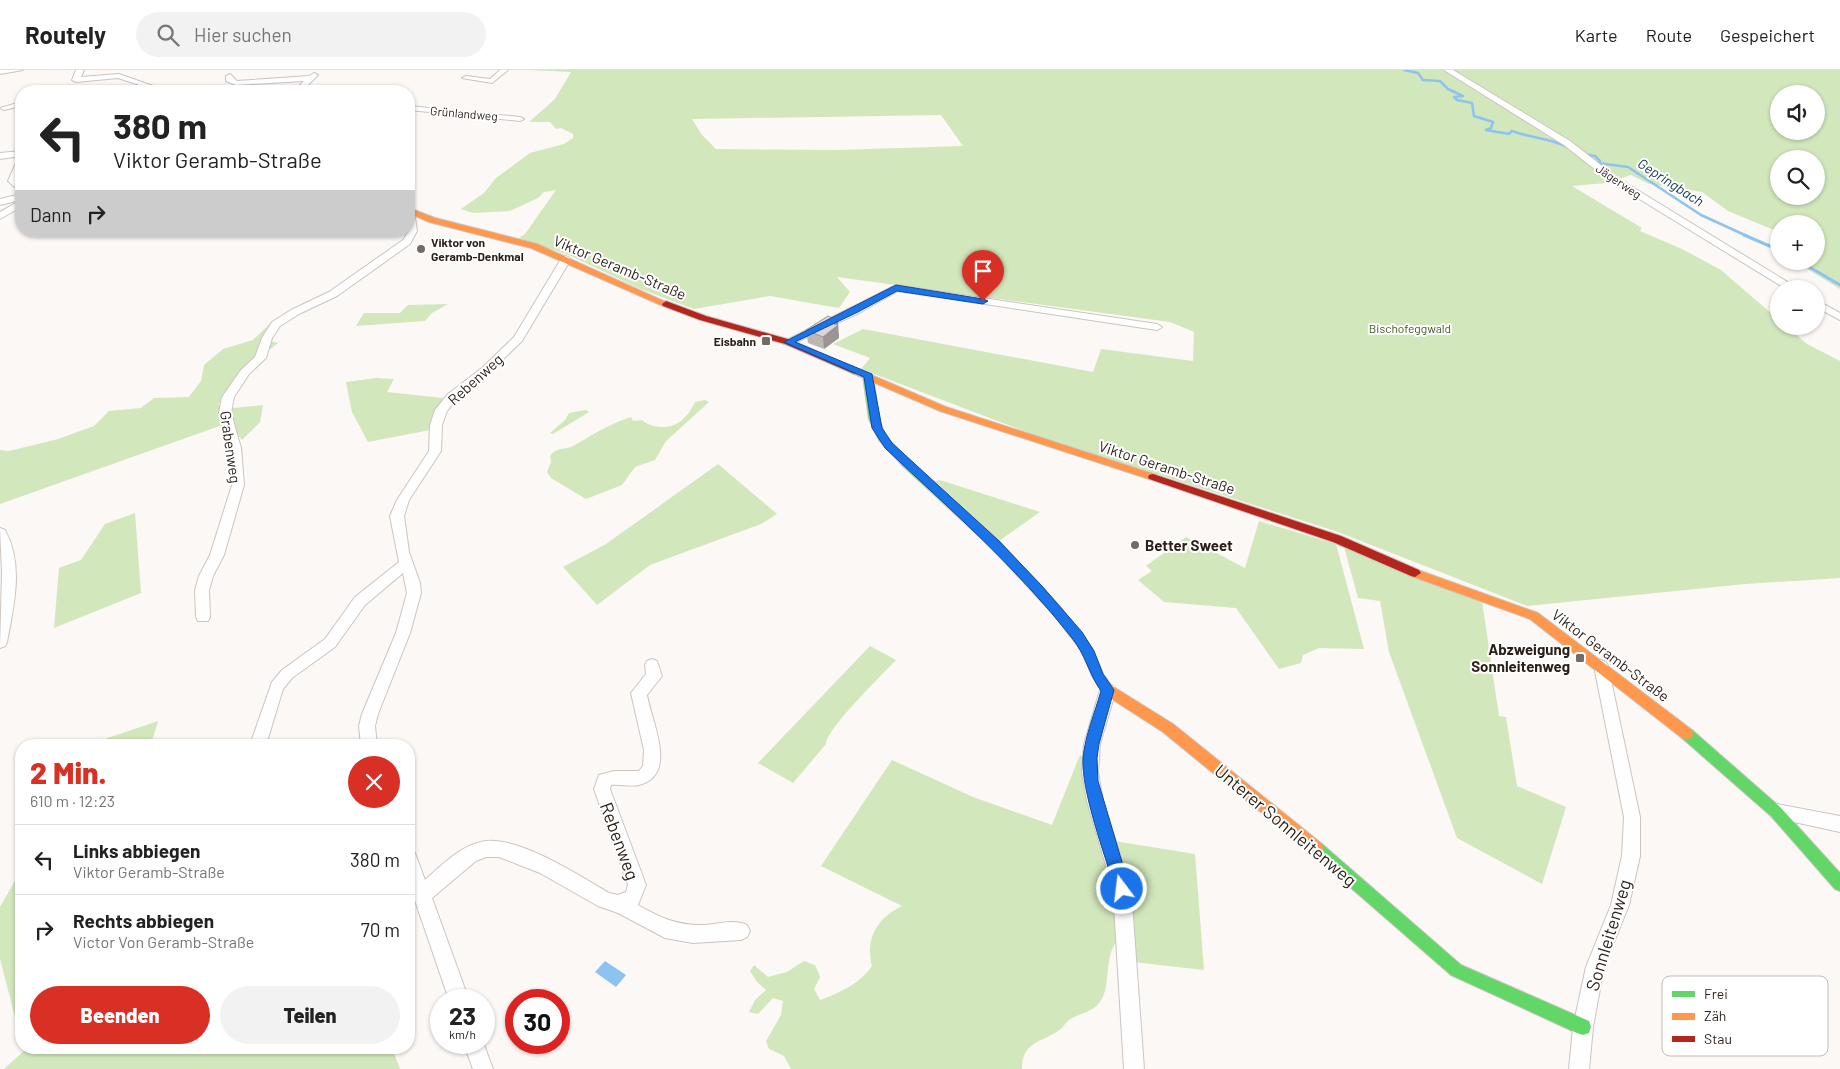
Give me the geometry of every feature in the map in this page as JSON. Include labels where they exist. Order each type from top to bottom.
[{"type":"street","points":[[0,72],[18,70]]},
{"type":"street","points":[[80,70],[76,80],[119,76],[146,85]]},
{"type":"street","points":[[466,78],[492,81],[504,70]]},
{"type":"street","name":"Jägerweg","points":[[1448,70],[1581,153],[1613,179],[1779,280]]},
{"type":"street","points":[[230,76],[230,81],[236,82],[313,74]]},
{"type":"street","points":[[305,85],[313,74]]},
{"type":"street","points":[[4,108],[15,105]]},
{"type":"street","name":"Grünlandweg","points":[[415,109],[520,119]]},
{"type":"street","points":[[0,156],[15,155]]},
{"type":"street","points":[[0,202],[15,198]]},
{"type":"street","points":[[0,216],[15,206]]},
{"type":"street","name":"Viktor Geramb-Straße","points":[[415,213],[432,220],[528,244],[566,258],[655,300],[703,318],[788,342],[942,409],[1252,509],[1337,539],[1413,572],[1534,616],[1671,719],[1776,812],[1840,884]]},
{"type":"street","name":"Grabenweg","points":[[203,617],[202,590],[206,576],[217,555],[238,485],[234,448],[225,413],[228,397],[245,372],[260,358],[267,338],[276,324],[295,312],[333,294],[407,242],[409,237]]},
{"type":"street","name":"Rebenweg","points":[[368,739],[367,726],[370,714],[412,605],[413,583],[397,528],[398,516],[403,500],[435,451],[436,425],[442,410],[452,397],[486,370],[518,338],[566,258]]},
{"type":"street","points":[[788,342],[896,288],[1157,327]]},
{"type":"street","points":[[1825,308],[1840,317]]},
{"type":"street","name":"Unterer Sonnleitenweg","points":[[868,376],[874,419],[882,438],[907,464],[988,537],[1038,589],[1078,636],[1088,651],[1098,676],[1108,690],[1168,728],[1290,825],[1456,970],[1583,1027]]},
{"type":"street","points":[[0,533],[6,550],[10,578],[0,642]]},
{"type":"street","points":[[260,739],[277,686],[287,674],[330,643],[360,600],[406,563]]},
{"type":"street","name":"Rebenweg","points":[[618,904],[633,898],[637,884],[602,789],[605,780],[610,777],[641,777],[650,770],[653,758],[639,694],[654,676],[652,665]]},
{"type":"street","name":"Sonnleitenweg","points":[[1580,1069],[1583,1027],[1595,968],[1620,905],[1631,856],[1632,817],[1601,666]]},
{"type":"street","points":[[1108,690],[1092,744],[1090,772],[1095,801],[1122,889],[1134,1069]]},
{"type":"street","points":[[1776,812],[1840,824]]},
{"type":"street","name":"Rebenweg","points":[[422,896],[472,855],[487,849],[497,849],[536,863],[592,890],[605,901],[618,904],[666,930],[686,933],[741,931]]},
{"type":"street","points":[[415,876],[454,989]]},
{"type":"street","points":[[478,1054],[483,1069]]},
{"type":"green space","name":"Bischofeggwald","points":[[527,70],[1840,70],[1840,289],[1809,270],[1825,270],[1825,215],[1770,215],[1770,228],[1728,211],[1702,192],[1649,184],[1631,175],[1607,183],[1572,186],[1642,228],[1640,231],[1682,249],[1721,270],[1770,312],[1770,335],[1796,335],[1807,344],[1840,361],[1840,578],[1745,584],[1527,606],[1338,532],[1032,434],[861,369],[870,358],[833,344],[863,329],[1093,372],[1101,349],[1193,361],[1194,332],[1170,322],[837,277],[850,292],[839,308],[770,296],[694,309],[638,288],[571,256],[519,238],[525,234],[556,190],[544,192],[538,198],[510,211],[473,213],[461,209],[484,193],[496,178],[530,153],[564,144],[573,138],[573,134],[561,128],[556,129],[550,122],[529,122],[555,99],[571,72]],"holes":[[[941,115],[963,146],[838,150],[716,149],[702,135],[692,119]]]},
{"type":"green space","points":[[448,304],[432,313],[425,321],[356,326],[364,313],[400,313],[408,305]]},
{"type":"green space","points":[[272,322],[275,322],[265,340],[278,343],[238,375],[218,405],[235,408],[263,405],[260,422],[242,440],[228,423],[0,504],[0,450],[9,451],[58,439],[94,426],[109,411],[141,408],[154,398],[189,397],[201,381],[204,365],[223,349],[253,340]]},
{"type":"green space","points":[[376,378],[394,379],[387,392],[443,398],[430,430],[368,442],[352,412],[346,382]]},
{"type":"green space","points":[[705,400],[709,402],[666,441],[655,460],[635,467],[622,485],[586,499],[551,478],[547,472],[551,462],[550,456],[553,453],[572,447],[617,422],[631,417],[633,421],[642,420],[657,427],[668,427],[679,423],[695,402]]},
{"type":"green space","points":[[586,410],[589,412],[553,434],[550,433],[565,420],[569,413]]},
{"type":"green space","points":[[718,464],[777,514],[761,524],[650,565],[597,605],[563,567],[606,544]]},
{"type":"green space","points":[[940,480],[1040,512],[999,541],[935,481]]},
{"type":"green space","points":[[135,513],[141,593],[54,628],[59,568],[81,560],[105,524]]},
{"type":"green space","points":[[1259,521],[1336,544],[1364,649],[1319,648],[1303,655],[1301,663],[1279,669],[1236,608],[1164,602],[1138,580],[1152,571],[1146,566],[1186,537],[1245,568]]},
{"type":"green space","points":[[1344,547],[1482,601],[1499,716],[1506,717],[1517,786],[1566,807],[1542,884],[1457,838],[1389,652],[1380,601],[1358,598]]},
{"type":"green space","points":[[870,646],[896,660],[845,714],[835,726],[826,744],[793,783],[758,763]]},
{"type":"green space","points":[[158,721],[153,739],[105,739]]},
{"type":"green space","points":[[1080,755],[1086,758],[1116,878],[1117,941],[1110,956],[1103,997],[1096,1006],[1069,1020],[1060,1030],[1033,1044],[1025,1053],[1022,1069],[791,1069],[784,1056],[769,1049],[766,1041],[781,1015],[783,1001],[773,998],[758,1014],[749,1012],[755,1000],[766,990],[757,982],[750,971],[754,965],[768,977],[787,972],[804,961],[815,965],[820,977],[814,989],[820,1000],[842,991],[862,978],[872,966],[870,947],[875,930],[886,917],[902,906],[821,866],[892,760],[973,797],[1052,825]]},
{"type":"green space","points":[[1114,841],[1195,854],[1204,970],[1133,962]]},
{"type":"green space","points":[[15,881],[15,1017],[0,959],[0,907]]},
{"type":"green space","points":[[21,1054],[394,1054],[400,1069],[4,1069]]},
{"type":"water","points":[[605,961],[626,975],[616,987],[595,972]]},
{"type":"building","points":[[828,316],[838,321],[834,324],[838,325],[823,337],[806,330]]},
{"type":"waterway","name":"Gepringbach","points":[[1404,70],[1418,73],[1423,80],[1440,81],[1448,89],[1463,96],[1454,97],[1457,100],[1472,103],[1474,116],[1493,122],[1491,128],[1486,130],[1509,134],[1512,131],[1567,147]]},
{"type":"waterway","name":"Gepringbach","points":[[1583,154],[1595,156],[1600,161],[1598,163],[1628,167],[1701,215],[1747,236]]},
{"type":"waterway","name":"Gepringbach","points":[[1744,235],[1770,246]]},
{"type":"waterway","name":"Gepringbach","points":[[1814,270],[1840,285]]},
{"type":"traffic: fast","points":[[868,376],[874,419],[882,438],[907,464],[995,544],[1057,611]]},
{"type":"traffic: fast","points":[[1687,734],[1776,812],[1840,884]]},
{"type":"traffic: fast","points":[[1317,849],[1456,970],[1583,1027]]},
{"type":"traffic: slow","points":[[415,213],[432,220],[534,246],[666,304]]},
{"type":"traffic: slow","points":[[855,371],[943,409],[1153,477]]},
{"type":"traffic: slow","points":[[1415,573],[1534,616],[1687,734]]},
{"type":"traffic: slow","points":[[1057,611],[1088,651],[1098,676],[1108,690],[1168,728],[1317,849]]},
{"type":"traffic: jam","points":[[666,304],[703,318],[788,342],[855,371]]},
{"type":"traffic: jam","points":[[1153,477],[1337,539],[1415,573]]},
{"type":"place","name":"Viktor von Geramb-Denkmal","points":[[421,249]]},
{"type":"place","name":"Eisbahn","points":[[766,341]]},
{"type":"place","name":"Better Sweet","points":[[1135,545]]},
{"type":"place","name":"Abzweigung Sonnleitenweg","points":[[1580,658]]},
{"type":"route","points":[[983,301],[896,288],[888,294],[788,342],[868,376],[874,419],[879,433],[888,446],[995,544],[1038,589],[1078,636],[1088,651],[1098,676],[1108,690],[1092,744],[1090,758],[1091,781],[1095,801],[1122,889]]}]
